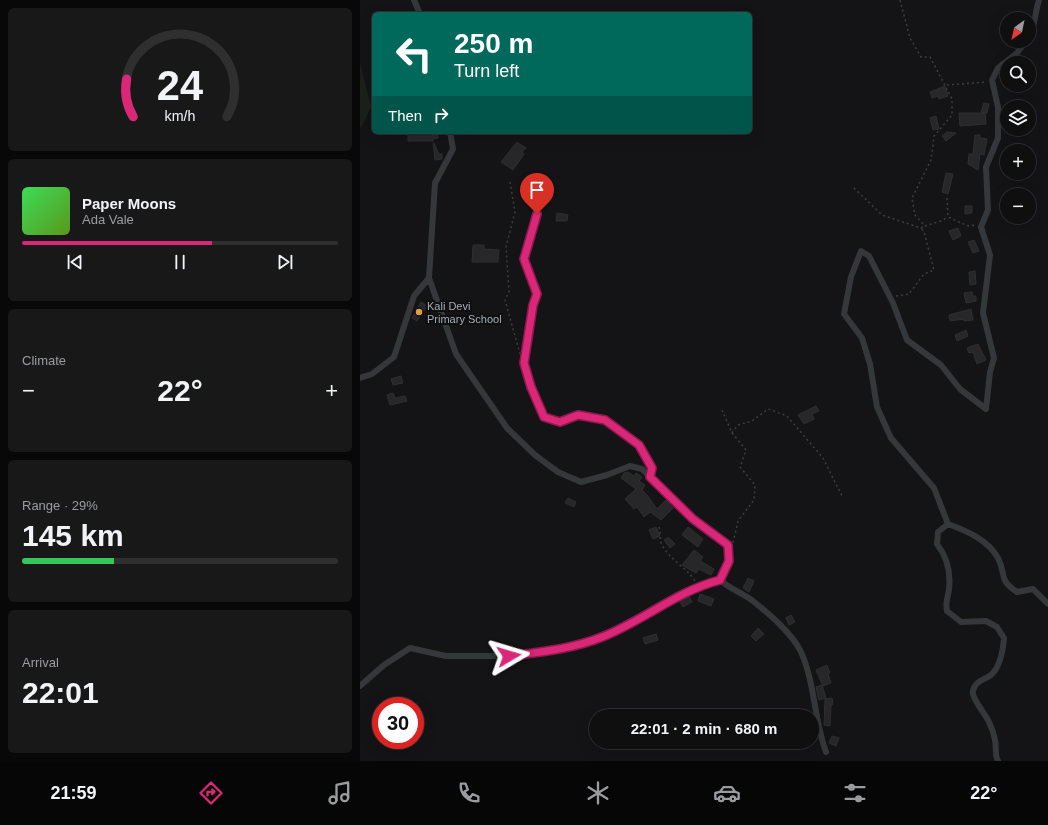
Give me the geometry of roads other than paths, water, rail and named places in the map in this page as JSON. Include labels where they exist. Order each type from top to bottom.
[{"type":"street","points":[[414,0],[419,12]]},
{"type":"street","points":[[1035,12],[1039,0]]},
{"type":"street","points":[[1021,48],[1017,53],[998,68],[993,82],[998,107],[998,138],[986,166],[988,210],[981,228],[990,255],[983,313],[994,358],[990,372],[986,409],[960,389],[941,365],[907,340],[890,297],[869,256],[861,250],[851,277],[844,314],[862,338],[870,364],[877,407],[890,438],[934,488],[948,524],[987,543],[999,559],[1005,584],[1017,592],[1033,589],[1048,604]]},
{"type":"street","points":[[360,686],[384,666],[410,648],[446,656],[509,656],[563,649],[601,638],[698,586],[720,580],[729,561],[728,545],[693,519],[642,469],[630,466],[607,476],[581,482],[558,472],[535,455],[507,428],[456,354],[429,278],[435,183],[453,148],[450,134]]},
{"type":"street","points":[[537,214],[524,259],[537,294],[533,305],[525,360],[531,387],[544,417],[560,422],[578,415],[605,420],[639,445],[652,468],[650,477]]},
{"type":"street","points":[[360,378],[372,374],[394,357],[414,296],[429,278]]},
{"type":"street","points":[[948,524],[938,532],[937,544],[944,553],[948,565],[950,580],[949,592],[945,600],[947,611],[960,622],[986,621],[997,627],[1004,638],[998,664],[991,675],[977,683],[973,691],[973,698],[983,709],[990,724],[995,740],[995,756],[998,761]]},
{"type":"street","points":[[720,580],[726,586],[752,601],[766,613],[791,638],[800,651],[807,669],[820,735],[826,752]]},
{"type":"place","name":"Kali Devi Primary School","points":[[419,312]]}]
